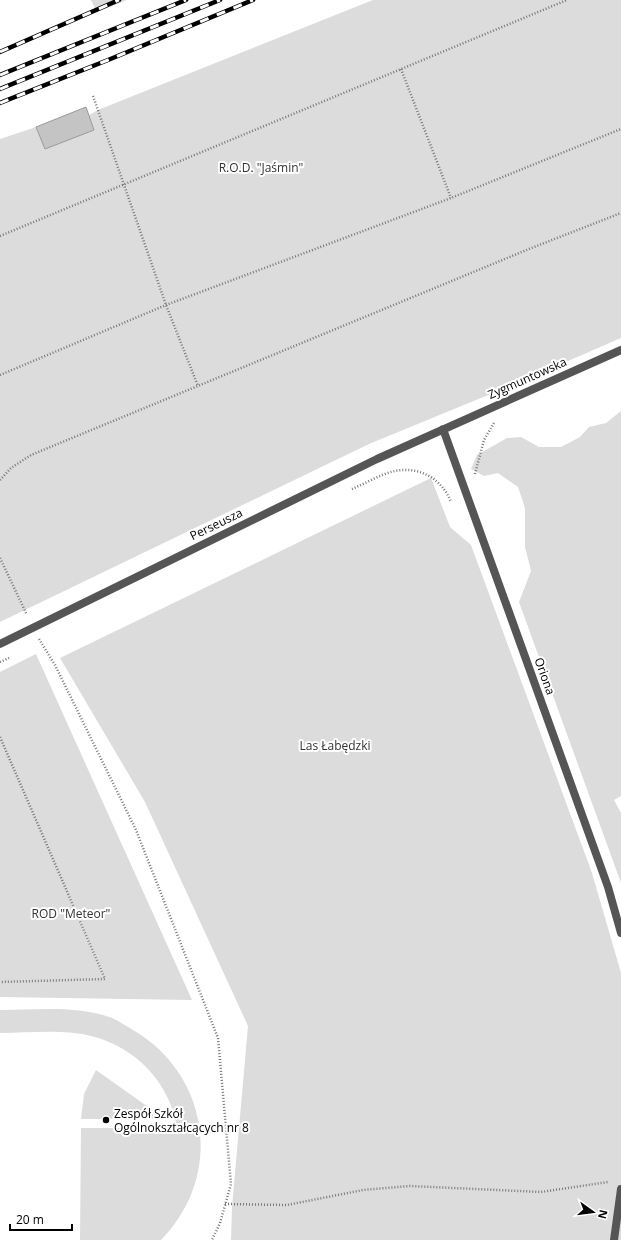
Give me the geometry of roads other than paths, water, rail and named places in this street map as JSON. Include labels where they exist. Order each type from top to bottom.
[{"type":"street","name":"Zygmuntowska","points":[[443,429],[621,350]]},
{"type":"street","name":"Perseusza","points":[[0,644],[378,459],[443,429]]},
{"type":"street","name":"Oriona","points":[[443,429],[608,887],[621,933]]},
{"type":"street","points":[[614,1240],[621,1188]]},
{"type":"railway","points":[[0,52],[119,0]]},
{"type":"railway","points":[[0,75],[186,0]]},
{"type":"railway","points":[[0,89],[220,0]]},
{"type":"railway","points":[[0,103],[253,0]]},
{"type":"place","name":"Zespół Szkół Ogólnokształcących nr 8","points":[[106,1120]]},
{"type":"park label","name":"R.O.D. \"Jaśmin\"","points":[[261,167]]},
{"type":"park label","name":"Las Łabędzki","points":[[335,745]]},
{"type":"park label","name":"ROD \"Meteor\"","points":[[71,913]]}]
